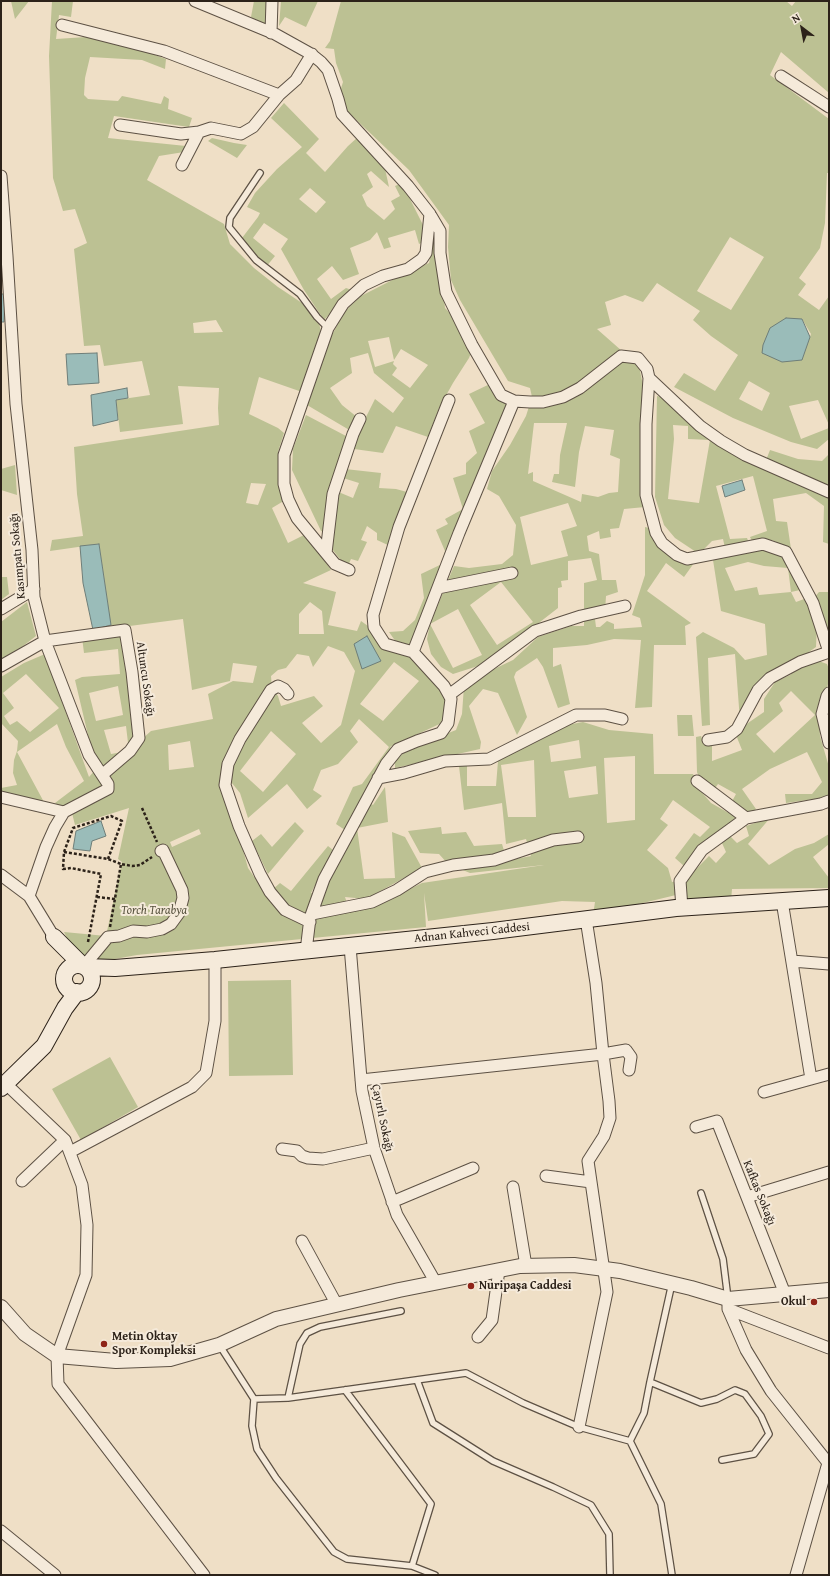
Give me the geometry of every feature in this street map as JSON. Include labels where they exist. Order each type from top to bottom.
[{"type":"main road","name":"Adnan Kahveci Caddesi","points":[[86,970],[306,951],[682,908],[829,898]]},
{"type":"main road","points":[[54,937],[86,970],[90,986],[83,992],[70,984],[54,937]]},
{"type":"main road","points":[[4,1086],[44,1046],[65,1008],[72,966],[86,970]]},
{"type":"street","points":[[195,1],[271,33],[312,54],[322,62],[328,70],[342,114],[408,186],[430,214],[440,231],[440,253],[446,292],[472,344],[501,395],[514,401],[543,402],[563,397],[580,388],[622,356],[638,358],[647,368],[649,378],[646,424],[646,495],[656,533],[662,543],[677,555],[687,559],[763,544],[786,552],[813,603],[829,652],[800,662],[770,678],[758,690],[737,729],[727,737],[708,740]]},
{"type":"street","points":[[271,33],[272,1]]},
{"type":"street","points":[[62,25],[164,51],[279,95]]},
{"type":"street","points":[[120,125],[181,134],[199,132],[211,128],[241,134],[253,127],[279,95],[296,80],[312,54]]},
{"type":"street","points":[[781,76],[829,107]]},
{"type":"street","points":[[182,165],[199,132]]},
{"type":"street","name":"Kasımpatı Sokağı","points":[[1,176],[4,257],[16,404],[32,550],[34,597],[45,641],[89,755],[108,784],[108,789],[64,812]]},
{"type":"street","points":[[349,570],[335,564],[298,518],[288,499],[284,484],[284,454],[328,328],[342,304],[364,285],[383,276],[408,269],[422,259],[426,253],[430,214]]},
{"type":"street","points":[[649,378],[700,426],[721,442],[745,455],[829,491]]},
{"type":"street","points":[[306,951],[311,918],[324,879],[386,764],[398,749],[441,733],[448,723],[451,699],[444,686],[413,652],[385,644],[374,627],[373,615],[399,527],[449,400]]},
{"type":"street","points":[[413,652],[459,533],[514,401]]},
{"type":"street","points":[[326,553],[333,494],[353,434],[360,419]]},
{"type":"street","points":[[438,588],[512,573]]},
{"type":"street","points":[[1,609],[34,589]]},
{"type":"street","points":[[449,695],[535,631],[581,616],[625,606]]},
{"type":"street","name":"Altuncu Sokağı","points":[[1,666],[45,641],[125,630],[132,672],[139,738],[130,751],[102,775]]},
{"type":"street","points":[[288,694],[284,689],[278,686],[271,690],[240,739],[228,764],[225,785],[239,826],[260,874],[270,892],[285,910],[311,918],[372,902],[397,890],[425,872],[453,865],[494,860],[553,840],[578,837]]},
{"type":"street","points":[[829,693],[822,714],[829,743]]},
{"type":"street","points":[[378,778],[404,773],[445,761],[489,758],[576,715],[605,715],[622,718]]},
{"type":"street","points":[[697,781],[746,818]]},
{"type":"street","points":[[1,797],[64,812],[54,827],[29,896]]},
{"type":"street","points":[[682,908],[680,881],[692,862],[702,850],[746,818],[821,804],[829,800]]},
{"type":"street","points":[[86,970],[98,949],[108,937],[119,936],[133,931],[147,932],[162,929],[171,924],[179,913],[183,898],[182,890],[163,850],[161,851]]},
{"type":"street","points":[[1,875],[29,896],[54,937]]},
{"type":"street","points":[[782,901],[811,1079]]},
{"type":"street","points":[[578,1427],[607,1292],[588,1161],[604,1136],[610,1118],[602,1054],[596,982],[586,919]]},
{"type":"street","name":"Çayırlı Sokağı","points":[[350,946],[361,1080],[374,1148],[397,1215],[436,1283]]},
{"type":"street","points":[[70,1152],[192,1086],[206,1073],[215,1021],[215,960]]},
{"type":"street","points":[[792,961],[829,964]]},
{"type":"street","points":[[361,1080],[602,1054],[626,1050],[631,1058],[629,1070]]},
{"type":"street","points":[[764,1092],[829,1074]]},
{"type":"street","points":[[4,1086],[65,1140],[82,1185],[87,1224],[86,1275],[57,1356],[58,1384],[204,1575]]},
{"type":"street","name":"Kafkas Sokağı","points":[[696,1127],[716,1121],[785,1294]]},
{"type":"street","points":[[22,1181],[65,1140]]},
{"type":"street","points":[[282,1149],[297,1151],[302,1156],[323,1160],[374,1148]]},
{"type":"street","points":[[392,1202],[473,1168]]},
{"type":"street","points":[[747,1197],[829,1172]]},
{"type":"street","points":[[546,1176],[591,1182]]},
{"type":"street","points":[[512,1187],[526,1266]]},
{"type":"street","points":[[302,1241],[337,1305]]},
{"type":"street","points":[[1,1307],[25,1334],[57,1356],[116,1361],[170,1360],[219,1345],[276,1319],[499,1270],[526,1266],[574,1265],[620,1271],[672,1283],[728,1304],[829,1348]]},
{"type":"street","points":[[478,1337],[492,1320],[499,1270]]},
{"type":"street","points":[[728,1304],[785,1294],[829,1290]]},
{"type":"street","points":[[728,1304],[746,1350],[771,1391],[829,1463],[796,1575]]},
{"type":"street","points":[[1,1531],[55,1575]]},
{"type":"lane","points":[[260,173],[230,218],[229,227],[256,260],[300,294],[317,317],[328,328]]},
{"type":"lane","points":[[701,1193],[723,1259],[728,1304]]},
{"type":"lane","points":[[630,1441],[644,1413],[672,1283]]},
{"type":"lane","points":[[288,1398],[300,1344],[307,1333],[320,1327],[401,1311]]},
{"type":"lane","points":[[219,1345],[254,1399],[252,1426],[257,1449],[276,1478],[334,1552],[347,1559],[412,1566],[435,1575]]},
{"type":"lane","points":[[254,1399],[288,1398],[466,1373],[523,1403],[578,1427],[630,1441],[661,1504],[672,1575]]},
{"type":"lane","points":[[417,1380],[433,1423],[492,1460],[553,1487],[591,1506],[609,1534],[610,1575]]},
{"type":"lane","points":[[650,1382],[701,1402],[717,1399],[735,1390],[745,1394],[761,1416],[769,1434],[754,1454],[722,1460]]},
{"type":"lane","points":[[345,1390],[431,1504],[412,1566]]},
{"type":"path","points":[[64,852],[108,859],[132,866],[140,865],[161,851],[142,808]]},
{"type":"path","points":[[98,949],[88,946],[101,874],[70,868],[63,869],[64,852],[73,828],[111,816],[122,821],[108,859]]},
{"type":"path","points":[[108,937],[121,864]]},
{"type":"path","points":[[97,897],[115,899]]},
{"type":"green space","points":[[11,1],[29,1],[15,19]]},
{"type":"green space","name":"Torch Tarabya","points":[[52,1],[73,1],[71,17],[59,15],[56,39],[86,37],[136,48],[166,59],[165,69],[142,60],[90,57],[85,78],[84,95],[88,99],[118,101],[122,96],[161,104],[164,96],[169,99],[168,109],[192,118],[189,127],[114,116],[108,138],[186,146],[184,152],[159,156],[147,180],[224,224],[230,244],[254,268],[278,287],[302,303],[319,323],[322,336],[302,392],[259,377],[249,414],[278,428],[284,433],[278,452],[280,476],[287,499],[272,508],[288,543],[306,534],[331,570],[303,583],[336,592],[328,625],[357,631],[361,621],[445,681],[446,721],[390,747],[394,750],[363,799],[373,805],[385,787],[388,822],[357,828],[364,879],[395,878],[392,832],[405,837],[422,868],[366,899],[345,897],[349,909],[375,906],[422,883],[544,865],[470,873],[448,864],[439,854],[420,853],[408,831],[441,827],[442,834],[466,832],[474,846],[502,844],[505,854],[510,860],[531,856],[526,839],[506,844],[502,803],[464,810],[459,766],[467,766],[467,786],[496,786],[498,761],[567,725],[583,722],[609,730],[653,734],[654,774],[693,774],[699,789],[711,803],[736,817],[691,859],[696,869],[709,856],[716,863],[726,852],[722,843],[730,836],[737,843],[749,836],[746,826],[770,818],[748,844],[769,865],[795,849],[814,843],[829,834],[829,844],[813,857],[829,878],[829,888],[732,889],[731,901],[708,904],[676,895],[593,915],[595,902],[562,901],[428,921],[424,893],[426,927],[137,955],[98,962],[73,950],[64,932],[106,936],[122,862],[118,859],[129,808],[75,825],[72,813],[55,803],[84,781],[66,747],[57,724],[17,752],[45,804],[1,797],[1,788],[17,785],[13,773],[18,741],[1,723],[1,677],[24,663],[45,654],[89,777],[96,769],[75,680],[82,677],[120,674],[118,649],[84,653],[82,637],[111,629],[99,544],[50,551],[52,540],[83,536],[77,494],[74,447],[219,425],[219,388],[178,386],[183,424],[120,432],[116,400],[150,395],[142,361],[104,366],[100,345],[84,346],[74,249],[87,243],[75,209],[63,211],[53,178],[49,56]],"holes":[[[216,320],[223,332],[194,333],[193,323]],[[251,483],[266,484],[258,505],[246,503]],[[310,602],[322,611],[324,634],[299,634],[299,614]],[[183,619],[192,690],[230,681],[233,663],[257,666],[253,683],[233,681],[208,694],[213,719],[151,731],[142,739],[122,627]],[[328,646],[344,652],[355,671],[341,725],[321,743],[302,723],[323,706],[314,696],[281,706],[278,696],[272,688],[271,676],[278,670],[286,668],[297,654],[309,656],[313,667]],[[394,662],[419,681],[383,721],[360,704]],[[26,674],[59,708],[30,732],[17,721],[10,725],[4,716],[14,708],[3,693]],[[118,686],[123,715],[96,721],[89,693]],[[359,719],[389,747],[362,784],[353,787],[336,824],[351,834],[323,895],[311,893],[333,850],[328,846],[291,891],[280,883],[272,890],[283,906],[273,904],[248,868],[235,821],[227,777],[240,793],[248,818],[287,784],[307,809],[322,796],[313,790],[321,770],[338,764],[358,742],[350,731]],[[126,726],[129,751],[111,754],[104,730]],[[271,731],[296,754],[263,792],[240,771]],[[579,740],[581,758],[551,762],[549,746]],[[190,741],[194,767],[169,770],[168,745]],[[635,756],[635,820],[607,823],[604,758]],[[534,760],[536,817],[508,817],[501,765]],[[596,766],[598,794],[569,798],[564,771]],[[673,800],[710,827],[700,837],[694,833],[675,858],[684,866],[680,881],[672,882],[668,868],[647,850],[668,825],[660,819]],[[199,829],[201,834],[172,847],[170,842]]]},
{"type":"green space","points":[[254,1],[269,1],[267,27],[251,17]]},
{"type":"green space","points":[[281,1],[318,1],[306,27],[285,17],[279,26]]},
{"type":"green space","points":[[341,1],[786,1],[792,6],[796,1],[829,1],[829,93],[781,52],[770,75],[829,119],[829,173],[827,173],[825,223],[820,248],[799,278],[806,284],[798,295],[819,310],[829,296],[829,425],[818,400],[789,406],[801,439],[829,428],[829,439],[817,449],[791,442],[733,418],[674,387],[684,373],[715,391],[738,355],[711,336],[693,320],[700,311],[657,283],[643,302],[625,295],[605,302],[611,325],[597,329],[639,366],[646,400],[645,507],[624,509],[619,528],[610,529],[611,537],[600,539],[599,531],[587,536],[589,551],[599,554],[602,580],[616,580],[618,592],[606,596],[605,612],[595,619],[596,627],[600,627],[607,621],[614,624],[614,629],[642,627],[640,618],[632,615],[645,575],[645,527],[653,529],[694,563],[684,577],[666,563],[647,591],[691,623],[685,626],[686,645],[654,645],[652,707],[635,708],[641,640],[614,639],[587,645],[553,648],[553,667],[561,664],[570,704],[558,708],[543,667],[537,658],[516,672],[514,677],[527,717],[517,735],[498,693],[483,689],[469,706],[481,742],[480,749],[395,768],[395,761],[408,749],[456,730],[462,714],[464,686],[469,681],[513,660],[538,637],[571,626],[584,626],[584,583],[597,580],[591,558],[568,561],[568,580],[561,581],[562,587],[558,588],[558,608],[540,622],[519,645],[481,665],[453,674],[441,667],[431,654],[427,639],[430,624],[454,566],[469,568],[502,564],[513,555],[516,525],[499,496],[487,489],[492,471],[510,445],[526,416],[532,397],[530,388],[508,381],[460,300],[451,280],[448,247],[449,225],[409,170],[348,112],[339,95],[343,82],[336,63],[334,49],[325,48],[330,41]],"holes":[[[730,237],[764,257],[731,310],[697,291]],[[802,319],[811,334],[801,360]],[[749,381],[770,393],[762,411],[739,399]],[[534,423],[567,423],[560,455],[559,474],[554,474],[552,482],[575,487],[579,452],[585,426],[614,430],[610,455],[620,459],[618,492],[609,493],[598,497],[582,494],[581,502],[533,481],[533,472],[528,474]],[[568,503],[577,526],[561,531],[568,556],[531,565],[520,517]],[[501,582],[533,622],[497,645],[470,605]],[[458,609],[482,655],[453,668],[430,624]]]},
{"type":"green space","points":[[284,103],[319,139],[306,153],[325,172],[358,137],[384,164],[389,187],[371,171],[367,174],[373,187],[362,195],[367,206],[384,220],[395,209],[391,201],[400,196],[395,186],[402,183],[425,232],[423,242],[419,244],[415,230],[388,238],[391,247],[384,249],[377,232],[370,240],[350,248],[359,274],[343,280],[332,266],[317,279],[331,299],[346,288],[352,290],[324,320],[304,290],[281,249],[288,239],[264,223],[253,238],[275,256],[266,267],[242,238],[260,213],[247,207],[255,193],[277,169],[302,147],[271,118]],"holes":[[[310,188],[326,202],[316,213],[299,199]]]},
{"type":"green space","points":[[212,138],[247,145],[237,158],[208,141]]},
{"type":"green space","points":[[434,240],[438,244],[445,308],[476,340],[469,358],[439,408],[428,437],[396,426],[383,453],[354,449],[363,423],[375,399],[393,413],[404,398],[374,373],[368,353],[350,358],[352,373],[330,388],[342,405],[357,417],[351,431],[307,405],[330,339],[344,312],[361,296],[429,263]],"holes":[[[389,337],[394,360],[401,349],[428,365],[410,388],[392,375],[397,368],[393,364],[394,361],[375,367],[368,341]]]},
{"type":"green space","points":[[492,383],[513,403],[413,647],[396,642],[389,632],[403,631],[415,620],[424,598],[421,574],[442,564],[445,551],[436,530],[448,524],[445,519],[463,509],[453,478],[466,474],[466,463],[477,453],[469,431],[485,423],[469,394]]},
{"type":"green space","points":[[657,396],[661,397],[763,468],[770,450],[798,459],[822,461],[829,454],[829,544],[823,542],[824,506],[806,493],[773,499],[776,521],[787,522],[791,549],[772,540],[753,543],[750,537],[767,531],[753,476],[716,486],[730,539],[747,538],[749,543],[725,548],[723,539],[712,541],[699,554],[675,538],[664,525],[655,497]],"holes":[[[673,425],[688,426],[688,439],[710,440],[699,503],[668,499],[674,439]]]},
{"type":"green space","points":[[306,415],[346,436],[336,469],[326,533],[321,531],[292,470],[293,449]]},
{"type":"green space","points":[[15,465],[17,495],[1,490],[1,469]]},
{"type":"green space","points":[[345,469],[381,473],[379,488],[396,489],[407,492],[390,546],[377,540],[377,533],[367,526],[361,540],[367,542],[358,561],[351,559],[347,568],[332,549],[336,491],[353,498],[359,483],[343,478]]},
{"type":"green space","points":[[763,547],[782,554],[805,589],[791,592],[796,602],[807,598],[817,624],[816,647],[768,681],[740,721],[735,654],[708,658],[710,725],[702,726],[696,637],[703,632],[734,648],[745,660],[767,655],[765,624],[721,611],[713,560]],"holes":[[[748,562],[764,566],[788,568],[791,592],[759,595],[757,587],[735,591],[725,568]]]},
{"type":"green space","points":[[1,577],[7,577],[9,594],[1,600]]},
{"type":"green space","points":[[819,592],[829,592],[829,634],[812,600]]},
{"type":"green space","points":[[27,602],[36,636],[1,663],[1,622]]},
{"type":"green space","points":[[816,660],[827,664],[829,669],[827,688],[819,703],[819,716],[820,736],[829,767],[829,797],[786,803],[785,794],[812,794],[822,782],[807,752],[770,769],[742,789],[756,809],[751,813],[730,805],[736,794],[718,784],[711,794],[703,789],[697,772],[696,737],[701,736],[704,744],[712,743],[712,761],[742,750],[736,735],[748,723],[764,712],[764,699],[775,682],[790,675],[800,666]],"holes":[[[791,691],[815,715],[774,753],[756,734],[783,711],[779,703]]]},
{"type":"green space","points":[[677,715],[692,715],[694,736],[678,736]]},
{"type":"green space","points":[[295,822],[304,831],[268,874],[252,841],[261,834],[272,847]]},
{"type":"green space","points":[[291,980],[293,1075],[229,1076],[228,981]]},
{"type":"green space","points":[[110,1057],[138,1107],[81,1140],[52,1089]]},
{"type":"water","points":[[1,294],[5,294],[4,322],[1,322]]},
{"type":"water","points":[[786,318],[802,319],[810,337],[802,360],[782,362],[762,353],[763,345],[770,328]]},
{"type":"water","points":[[97,353],[99,383],[68,385],[66,354]]},
{"type":"water","points":[[127,388],[128,398],[116,400],[118,420],[93,426],[91,395]]},
{"type":"water","points":[[742,480],[745,490],[725,497],[722,486]]},
{"type":"water","points":[[99,544],[111,625],[93,630],[83,583],[80,546]]},
{"type":"water","points":[[367,636],[381,661],[362,669],[354,644]]},
{"type":"water","points":[[101,821],[106,836],[92,841],[90,851],[73,849],[76,831]]},
{"type":"place","name":"Nuripaşa Caddesi","points":[[471,1286]]},
{"type":"place","name":"Okul","points":[[814,1302]]},
{"type":"place","name":"Metin Oktay Spor Kompleksi","points":[[104,1344]]}]
